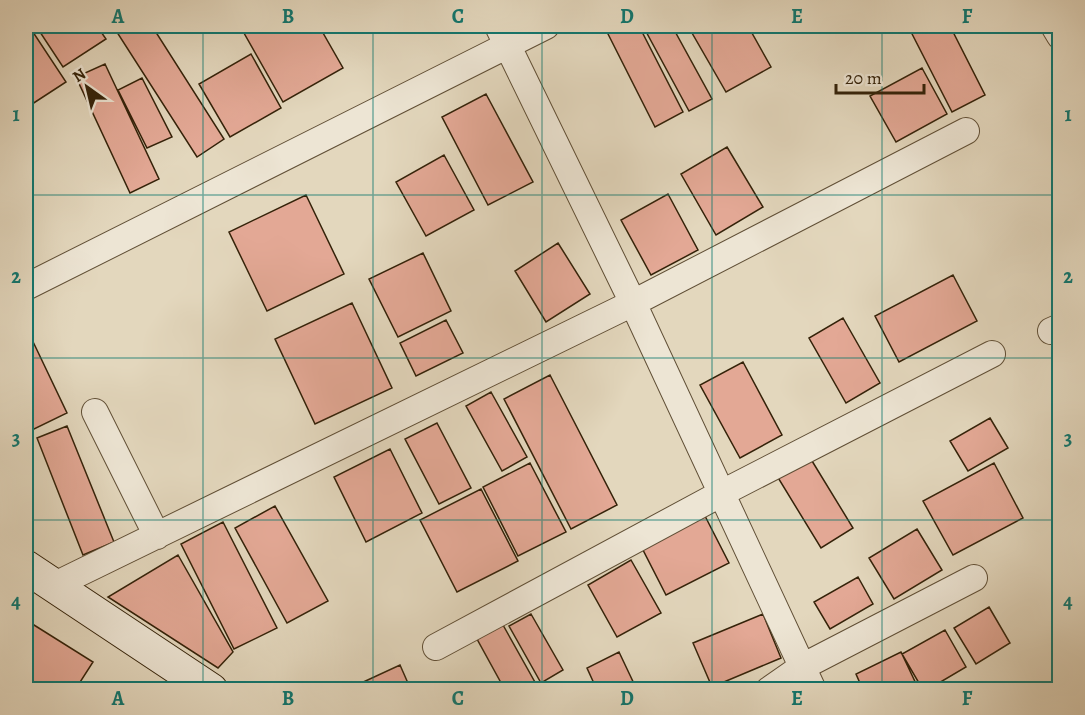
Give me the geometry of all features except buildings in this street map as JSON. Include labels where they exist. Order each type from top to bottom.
[{"type":"street","points":[[26,287],[503,35],[546,26]]},
{"type":"street","points":[[1054,26],[1059,36]]},
{"type":"street","points":[[503,35],[633,303],[807,678]]},
{"type":"street","points":[[55,585],[633,303],[966,131]]},
{"type":"street","points":[[436,647],[722,494],[992,354]]},
{"type":"street","points":[[95,412],[157,536]]},
{"type":"street","points":[[26,567],[211,690]]},
{"type":"street","points":[[769,690],[807,678],[974,578]]}]
